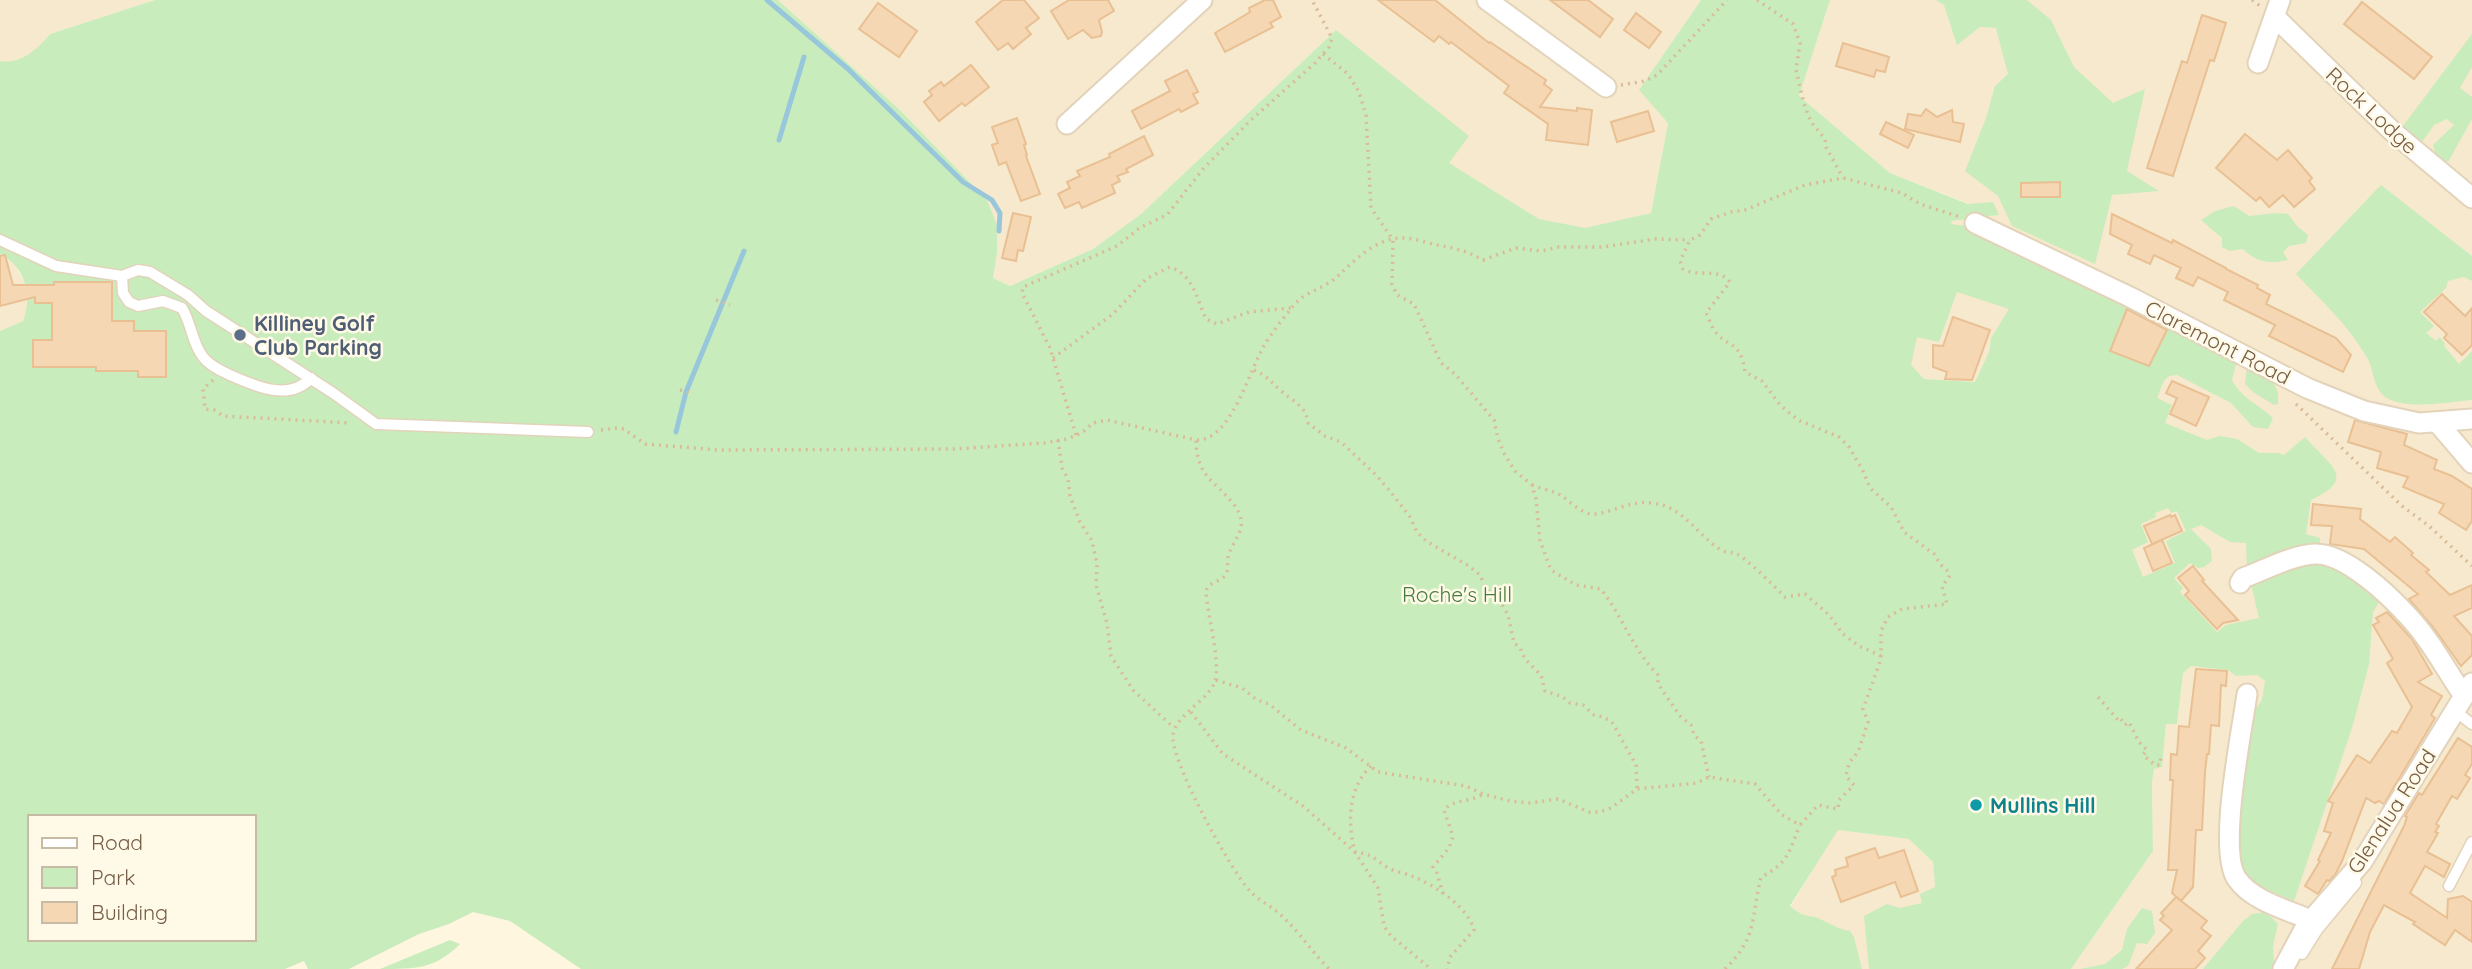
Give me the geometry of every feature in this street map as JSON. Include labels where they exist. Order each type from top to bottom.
[{"type":"street","points":[[1067,124],[1202,0]]},
{"type":"street","points":[[1487,0],[1605,87]]},
{"type":"street","name":"Rock Lodge","points":[[2258,63],[2278,9],[2392,131],[2472,198]]},
{"type":"street","name":"Claremont Road","points":[[1975,223],[2130,297],[2307,388],[2364,411],[2419,423],[2472,419]]},
{"type":"street","points":[[2437,422],[2472,463]]},
{"type":"street","points":[[2240,583],[2243,578],[2314,554],[2345,564],[2360,572],[2409,616],[2464,697]]},
{"type":"street","points":[[2247,694],[2232,797],[2229,855],[2231,864],[2237,880],[2251,892],[2311,920]]},
{"type":"street","name":"Glenalua Road","points":[[2283,969],[2300,934],[2362,862],[2464,697]]},
{"type":"lane","points":[[0,240],[56,266],[122,276],[138,270],[150,272],[376,424],[588,432]]},
{"type":"lane","points":[[122,276],[124,293],[129,302],[138,306],[163,301],[181,308],[191,324],[195,344],[204,360],[222,371],[254,386],[275,390],[295,389],[304,386],[311,378]]},
{"type":"lane","points":[[172,304],[179,289]]},
{"type":"lane","points":[[2464,697],[2472,724]]},
{"type":"lane","points":[[2449,887],[2472,842]]},
{"type":"lane","points":[[2294,969],[2317,930],[2357,883],[2353,873]]},
{"type":"path","points":[[1076,435],[1053,358],[1022,293],[1023,287],[1117,246],[1140,227],[1167,215],[1203,169],[1329,47],[1332,38],[1312,0]]},
{"type":"path","points":[[1605,87],[1645,81],[1657,75],[1727,0]]},
{"type":"path","points":[[1756,0],[1793,24],[1800,43],[1796,70],[1804,104],[1811,122],[1825,139],[1826,147],[1843,178]]},
{"type":"path","points":[[1324,54],[1348,74],[1359,92],[1366,115],[1371,208],[1393,240],[1392,284],[1397,295],[1413,304],[1441,363],[1455,374],[1494,420],[1498,439],[1515,471],[1532,485],[1560,495],[1593,514],[1617,511],[1626,505],[1637,503],[1674,508],[1724,552],[1736,554],[1785,597],[1805,594],[1828,614],[1843,634],[1859,646],[1881,656]]},
{"type":"path","points":[[588,432],[617,428],[624,429],[645,443],[718,450],[954,449],[1058,440],[1076,435],[1093,423],[1107,420],[1196,440],[1210,438],[1240,399],[1265,343],[1303,295],[1322,288],[1362,254],[1393,240],[1405,238],[1468,251],[1483,260],[1516,248],[1541,251],[1559,247],[1603,247],[1655,239],[1690,240],[1700,235],[1711,219],[1745,210],[1805,185],[1843,178],[1902,193],[1920,204],[1975,223]]},
{"type":"path","points":[[1690,240],[1680,261],[1683,269],[1690,273],[1706,275],[1717,273],[1726,276],[1730,282],[1706,313],[1715,332],[1742,356],[1745,372],[1762,381],[1780,405],[1798,420],[1839,437],[1849,447],[1870,488],[1891,507],[1904,532],[1934,554],[1949,572],[1949,577],[1942,586],[1947,604],[1910,607],[1888,617],[1881,631],[1881,656],[1863,709],[1868,722],[1858,752],[1849,763],[1846,775],[1854,785],[1839,800],[1838,809],[1818,805],[1800,825],[1786,860],[1761,877],[1754,925],[1748,940],[1724,969]]},
{"type":"path","points":[[1053,358],[1113,314],[1146,279],[1170,267],[1188,278],[1206,319],[1217,324],[1249,312],[1292,308]]},
{"type":"path","points":[[716,300],[730,305]]},
{"type":"path","points":[[1254,370],[1293,398],[1307,415],[1308,423],[1325,436],[1341,442],[1376,475],[1426,541],[1480,575],[1487,590],[1499,599],[1508,615],[1514,643],[1541,675],[1545,691],[1563,697],[1570,703],[1583,705],[1594,715],[1612,722],[1636,765],[1637,789]]},
{"type":"path","points":[[222,371],[203,389],[205,409],[214,410],[223,416],[376,424]]},
{"type":"path","points":[[680,390],[691,393]]},
{"type":"path","points":[[2292,400],[2402,506],[2429,526],[2472,566]]},
{"type":"path","points":[[1058,440],[1062,468],[1068,479],[1074,509],[1091,541],[1097,564],[1096,585],[1107,623],[1111,656],[1133,690],[1175,728]]},
{"type":"path","points":[[1196,440],[1196,458],[1200,467],[1235,506],[1240,517],[1239,534],[1227,560],[1226,575],[1210,583],[1206,591],[1216,680],[1175,728],[1172,741],[1175,753],[1204,818],[1233,868],[1249,890],[1281,914],[1329,969]]},
{"type":"path","points":[[1532,485],[1540,541],[1551,570],[1576,585],[1601,589],[1609,599],[1635,645],[1658,675],[1662,690],[1680,716],[1691,725],[1693,735],[1701,741],[1709,777]]},
{"type":"path","points":[[1216,680],[1242,688],[1257,700],[1269,704],[1301,730],[1346,748],[1378,772],[1466,786],[1510,802],[1530,803],[1558,799],[1589,812],[1611,808],[1637,789],[1697,783],[1709,777],[1755,784],[1782,815],[1800,825]]},
{"type":"path","points":[[2098,696],[2119,721],[2120,719],[2125,725],[2129,722],[2139,742],[2147,750],[2143,755],[2155,765],[2160,765],[2161,756]]},
{"type":"path","points":[[1191,712],[1223,754],[1303,806],[1355,852],[1378,888],[1384,926],[1391,936],[1432,969]]},
{"type":"path","points":[[1355,852],[1351,837],[1350,811],[1362,775],[1371,766]]},
{"type":"path","points":[[1443,894],[1433,867],[1450,848],[1453,837],[1444,810],[1454,802],[1476,799],[1483,794]]},
{"type":"path","points":[[1355,852],[1374,856],[1390,869],[1419,879],[1443,894],[1472,921],[1474,930],[1450,957],[1447,969]]},
{"type":"shaded area","points":[[0,0],[155,0],[50,34],[13,83],[0,84]]},
{"type":"shaded area","points":[[778,0],[1701,0],[1640,89],[1668,123],[1651,213],[1563,234],[1448,163],[1468,136],[1336,30],[1141,214],[1093,249],[1010,286],[993,278],[997,253],[987,200],[901,111]]},
{"type":"shaded area","points":[[1830,0],[2472,0],[2472,969],[2071,969],[2153,851],[2154,768],[2162,767],[2166,723],[2177,724],[2183,673],[2024,385],[1924,379],[1899,348],[1903,306],[1952,221],[1998,215],[1890,173],[1799,96]]},
{"type":"shaded area","points":[[0,254],[12,260],[26,285],[28,308],[23,321],[0,331]]},
{"type":"shaded area","points":[[1837,830],[1910,839],[1933,862],[1935,887],[2005,969],[1745,969],[1767,946]]},
{"type":"green space","name":"Roche's Hill","points":[[155,0],[778,0],[901,111],[987,200],[997,225],[997,253],[993,278],[1010,286],[1093,249],[1141,214],[1336,30],[1469,136],[1449,163],[1539,219],[1585,228],[1651,213],[1668,123],[1639,90],[1701,0],[1830,0],[1799,96],[1890,173],[1968,204],[1993,202],[1999,215],[1952,221],[1951,224],[1967,226],[2237,361],[2232,380],[2245,396],[2273,418],[2268,429],[2253,427],[2231,403],[2177,375],[2172,375],[2162,385],[2157,398],[2172,405],[2165,423],[2207,440],[2220,436],[2237,439],[2259,453],[2284,455],[2305,437],[2335,471],[2333,485],[2311,500],[2306,534],[2320,538],[2320,550],[2247,570],[2246,543],[2230,542],[2201,525],[2191,529],[2211,549],[2212,561],[2198,568],[2190,563],[2174,578],[2183,588],[2180,592],[2217,632],[2226,625],[2259,618],[2251,584],[2300,561],[2332,562],[2381,599],[2373,612],[2369,664],[2353,725],[2294,901],[2247,881],[2236,845],[2254,711],[2262,700],[2265,681],[2257,675],[2236,676],[2228,670],[2191,666],[2183,673],[2177,724],[2166,724],[2162,767],[2154,769],[2153,851],[2071,969],[1869,969],[1864,916],[1887,904],[1900,908],[1922,903],[1920,894],[1935,887],[1933,862],[1909,839],[1838,830],[1790,906],[1804,915],[1850,931],[1862,969],[581,969],[510,921],[473,912],[419,934],[349,969],[308,969],[304,961],[285,969],[0,969],[0,331],[23,321],[27,292],[16,266],[0,254],[0,61],[15,61],[40,45],[50,34]],"holes":[[[1957,292],[2009,309],[1991,338],[1989,352],[1975,382],[1924,379],[1911,365],[1917,337],[1939,342]],[[2168,508],[2171,513],[2177,511],[2186,531],[2166,541],[2175,563],[2143,577],[2132,550],[2148,542],[2141,524],[2156,517],[2155,513]]]},
{"type":"green space","points":[[1936,0],[2027,0],[2051,20],[2074,67],[2113,103],[2145,89],[2127,171],[2159,191],[2112,195],[2095,264],[2012,226],[1998,196],[1965,171],[1986,118],[1995,86],[2008,74],[1996,28],[1980,27],[1957,45],[1944,5]]},
{"type":"green space","points":[[2472,34],[2472,67],[2460,88],[2472,97],[2472,119],[2448,162],[2436,156],[2433,145],[2454,125],[2447,119],[2434,125],[2422,142],[2403,126]]},
{"type":"green space","points":[[2381,185],[2472,256],[2472,281],[2464,277],[2448,281],[2446,288],[2420,312],[2434,326],[2426,333],[2436,341],[2440,337],[2459,364],[2472,351],[2472,400],[2406,404],[2387,398],[2376,384],[2369,361],[2351,334],[2296,274]]},
{"type":"green space","points":[[2234,206],[2249,216],[2288,214],[2308,235],[2306,243],[2289,246],[2283,252],[2288,260],[2275,262],[2259,260],[2243,249],[2230,251],[2222,247],[2222,238],[2201,220],[2215,211]]},
{"type":"green space","points":[[2247,367],[2270,376],[2278,392],[2278,404],[2274,405],[2245,384]]},
{"type":"green space","points":[[2142,908],[2152,911],[2155,933],[2147,944],[2137,943],[2128,966],[2122,969],[2080,969],[2105,964],[2122,950],[2127,929]]},
{"type":"green space","points":[[2266,912],[2278,924],[2273,946],[2274,969],[2203,969],[2243,921],[2252,914]]},
{"type":"green space","points":[[450,940],[460,944],[433,963],[415,968],[380,969]]},
{"type":"building","points":[[1003,0],[1024,0],[1039,18],[1026,28],[1031,34],[1013,49],[1008,43],[998,50],[976,22]]},
{"type":"building","points":[[1069,0],[1108,0],[1114,11],[1099,20],[1101,36],[1092,38],[1083,30],[1068,39],[1051,11]]},
{"type":"building","points":[[1265,0],[1273,0],[1281,17],[1270,23],[1273,27],[1225,52],[1215,33],[1250,12],[1249,8]]},
{"type":"building","points":[[1378,0],[1435,0],[1489,43],[1546,80],[1544,84],[1552,90],[1540,107],[1592,110],[1588,145],[1546,140],[1548,124],[1504,93],[1509,86],[1451,42],[1449,44],[1439,36],[1434,42]]},
{"type":"building","points":[[1550,0],[1588,0],[1613,19],[1600,37]]},
{"type":"building","points":[[2362,2],[2432,57],[2414,79],[2344,24]]},
{"type":"building","points":[[878,3],[917,31],[899,57],[859,29]]},
{"type":"building","points":[[1636,13],[1661,32],[1649,48],[1624,30]]},
{"type":"building","points":[[2202,15],[2226,23],[2214,61],[2210,60],[2173,176],[2147,168],[2182,61],[2187,63]]},
{"type":"building","points":[[1843,43],[1889,57],[1885,72],[1876,70],[1874,77],[1836,66]]},
{"type":"building","points":[[971,65],[989,87],[965,106],[962,103],[939,121],[924,102],[932,95],[929,91],[941,82],[944,86]]},
{"type":"building","points":[[1187,70],[1198,92],[1193,94],[1198,103],[1181,112],[1179,109],[1141,129],[1132,111],[1170,91],[1165,81]]},
{"type":"building","points":[[1926,109],[1937,117],[1952,110],[1953,122],[1964,124],[1960,142],[1905,129],[1908,114],[1921,116]]},
{"type":"building","points":[[1648,111],[1654,131],[1617,142],[1611,122]]},
{"type":"building","points":[[1017,118],[1026,144],[1026,156],[1040,194],[1021,201],[1006,162],[999,165],[992,145],[998,143],[992,127]]},
{"type":"building","points":[[1886,122],[1914,135],[1908,148],[1880,134]]},
{"type":"building","points":[[2245,134],[2277,160],[2288,150],[2312,178],[2309,181],[2315,189],[2294,207],[2283,195],[2269,207],[2260,197],[2256,201],[2216,168]]},
{"type":"building","points":[[1144,136],[1153,155],[1117,176],[1120,181],[1112,185],[1115,193],[1082,208],[1079,202],[1065,208],[1058,194],[1070,188],[1067,182],[1080,176],[1077,171],[1110,157],[1109,154]]},
{"type":"building","points":[[2060,182],[2060,197],[2021,197],[2021,183]]},
{"type":"building","points":[[1013,213],[1031,217],[1023,251],[1018,250],[1016,261],[1002,258]]},
{"type":"building","points":[[2112,214],[2172,243],[2173,240],[2258,285],[2257,288],[2270,295],[2266,304],[2336,338],[2351,355],[2343,372],[2269,336],[2275,325],[2224,300],[2228,292],[2198,277],[2193,286],[2176,278],[2181,268],[2154,255],[2150,264],[2128,254],[2132,245],[2110,234]]},
{"type":"building","points":[[5,255],[13,285],[112,282],[112,321],[134,321],[134,331],[166,331],[166,377],[138,377],[138,371],[96,371],[96,367],[33,367],[33,340],[52,340],[52,303],[35,303],[35,297],[0,306],[0,256]]},
{"type":"building","points":[[2442,294],[2465,316],[2472,308],[2472,345],[2462,355],[2444,338],[2447,334],[2424,312]]},
{"type":"building","points":[[2127,309],[2167,330],[2149,366],[2110,351]]},
{"type":"building","points":[[1953,317],[1990,330],[1972,380],[1945,379],[1947,372],[1933,367],[1933,345],[1943,346]]},
{"type":"building","points":[[2172,381],[2209,397],[2196,426],[2170,414],[2177,398],[2166,393]]},
{"type":"building","points":[[2355,420],[2407,434],[2404,445],[2437,460],[2434,469],[2452,476],[2472,489],[2472,521],[2466,530],[2439,513],[2444,504],[2403,487],[2408,477],[2377,468],[2381,452],[2348,442]]},
{"type":"building","points":[[2313,504],[2361,509],[2360,519],[2390,542],[2395,537],[2450,595],[2472,585],[2472,608],[2454,616],[2472,636],[2472,655],[2461,666],[2409,599],[2418,594],[2364,549],[2330,544],[2332,526],[2311,525]]},
{"type":"building","points":[[2175,515],[2182,531],[2152,544],[2144,526]]},
{"type":"building","points":[[2162,540],[2172,563],[2153,571],[2144,548]]},
{"type":"building","points":[[2193,566],[2204,580],[2202,581],[2238,620],[2223,623],[2217,629],[2185,595],[2189,591],[2178,578]]},
{"type":"building","points":[[2387,612],[2412,639],[2432,674],[2418,682],[2442,696],[2431,715],[2435,718],[2384,804],[2366,798],[2335,875],[2327,880],[2318,894],[2305,886],[2320,861],[2318,860],[2331,833],[2324,831],[2333,803],[2328,801],[2357,755],[2370,763],[2392,731],[2397,733],[2412,707],[2387,663],[2393,659],[2373,625],[2379,622],[2376,618]]},
{"type":"building","points":[[2196,669],[2227,671],[2226,686],[2221,685],[2219,726],[2211,725],[2202,830],[2196,830],[2193,887],[2181,901],[2172,893],[2177,870],[2168,870],[2173,780],[2170,780],[2171,754],[2177,755],[2179,726],[2189,727]]},
{"type":"building","points":[[2458,738],[2472,747],[2472,764],[2465,775],[2470,778],[2457,799],[2452,796],[2436,824],[2439,826],[2435,832],[2438,833],[2427,852],[2450,864],[2444,877],[2425,866],[2410,893],[2447,918],[2448,899],[2463,896],[2472,902],[2472,942],[2455,930],[2445,945],[2413,924],[2415,922],[2384,905],[2370,932],[2359,969],[2332,969],[2404,826],[2405,816],[2419,793],[2422,795]]},
{"type":"building","points":[[1875,848],[1879,858],[1904,850],[1918,891],[1901,897],[1895,882],[1841,902],[1832,877],[1836,875],[1835,870],[1848,866],[1846,858]]},
{"type":"building","points":[[2176,897],[2207,921],[2201,928],[2211,936],[2198,951],[2205,958],[2195,969],[2136,969],[2172,930],[2160,920],[2164,916],[2161,913]]},
{"type":"waterway","points":[[767,0],[848,69],[963,182],[992,200],[1000,213],[999,231]]},
{"type":"waterway","points":[[779,140],[804,57]]},
{"type":"waterway","points":[[676,432],[686,392],[744,251]]},
{"type":"place","name":"Killiney Golf Club Parking","points":[[240,335]]},
{"type":"place","name":"Mullins Hill","points":[[1976,805]]}]
